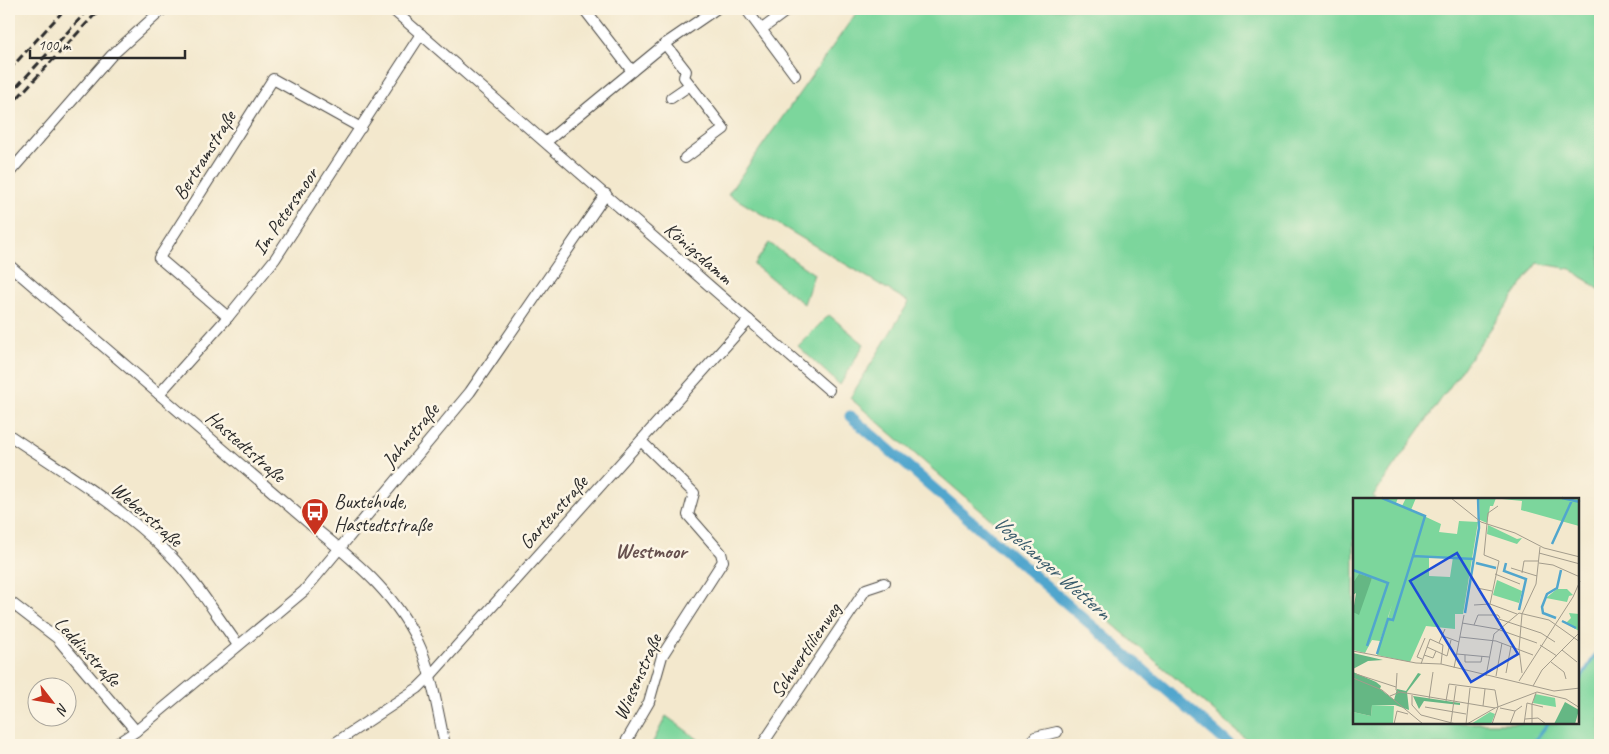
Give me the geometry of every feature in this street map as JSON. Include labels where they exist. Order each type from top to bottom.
[{"type":"street","points":[[9,173],[111,56],[162,9]]},
{"type":"street","name":"Königsdamm","points":[[392,9],[830,390]]},
{"type":"street","points":[[584,9],[632,72]]},
{"type":"street","points":[[546,142],[665,44],[716,9]]},
{"type":"street","points":[[746,9],[795,75]]},
{"type":"street","points":[[762,29],[789,9]]},
{"type":"street","name":"Im Petersmoor","points":[[159,394],[228,317],[275,259],[421,34]]},
{"type":"street","points":[[665,44],[686,71],[684,77],[724,129],[685,158]]},
{"type":"street","name":"Bertramstraße","points":[[228,317],[159,258],[274,78],[360,128]]},
{"type":"street","points":[[671,98],[690,85]]},
{"type":"street","name":"Jahnstraße","points":[[115,745],[136,731],[304,591],[470,392],[606,194]]},
{"type":"street","name":"Hastedtstraße","points":[[9,265],[360,564],[399,609],[420,647],[430,676]]},
{"type":"street","name":"Gartenstraße","points":[[332,745],[418,688],[430,676],[749,320]]},
{"type":"street","name":"Weberstraße","points":[[9,435],[114,505],[168,553],[184,570],[238,645]]},
{"type":"street","name":"Wiesenstraße","points":[[624,745],[649,702],[662,656],[723,561],[721,553],[688,515],[694,493],[641,441]]},
{"type":"street","name":"Schwertlilienweg","points":[[762,745],[866,589],[884,583]]},
{"type":"street","name":"Leddinstraße","points":[[9,601],[57,638],[136,731]]},
{"type":"street","points":[[430,676],[445,745]]},
{"type":"street","points":[[1028,745],[1035,737],[1057,732]]},
{"type":"green space","points":[[859,9],[1600,9],[1600,290],[1571,269],[1537,263],[1373,496],[1375,498],[1353,498],[1353,724],[1579,724],[1579,677],[1581,678],[1600,647],[1600,745],[1253,745],[850,398],[909,302],[728,194]]},
{"type":"green space","points":[[769,243],[814,274],[804,304],[754,265]]},
{"type":"green space","points":[[829,315],[864,344],[840,385],[798,346]]},
{"type":"green space","points":[[666,716],[706,745],[652,744]]},
{"type":"waterway","name":"Vogelsanger Wettern","points":[[850,416],[1230,745]]},
{"type":"waterway","points":[[1579,681],[1600,647]]},
{"type":"waterway","points":[[1532,745],[1547,724]]},
{"type":"railway","points":[[9,70],[65,9]]},
{"type":"railway","points":[[9,95],[89,9]]},
{"type":"railway","points":[[9,107],[100,9]]},
{"type":"place","name":"Buxtehude, Hastedtstraße","points":[[315,536]]},
{"type":"district","name":"Westmoor","points":[[651,551]]}]
